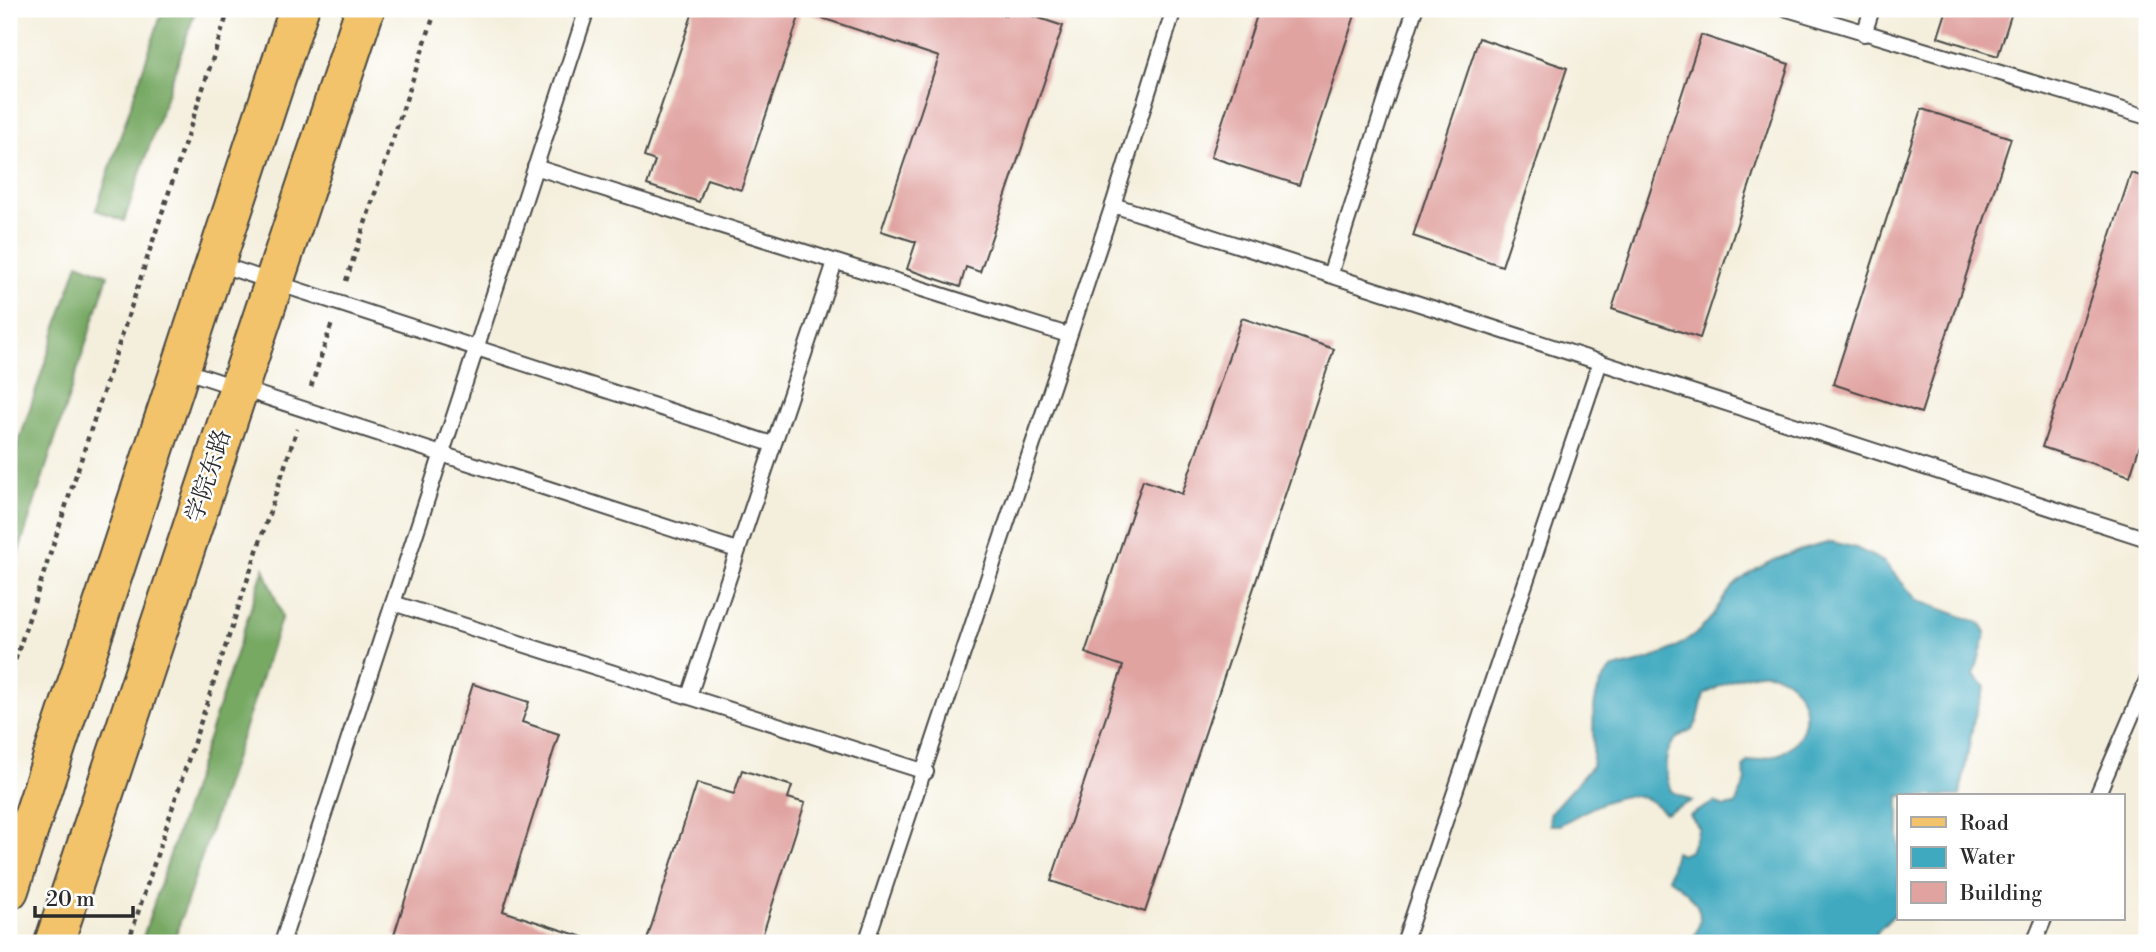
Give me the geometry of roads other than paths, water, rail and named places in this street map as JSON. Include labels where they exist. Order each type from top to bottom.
[{"type":"main road","points":[[9,890],[299,9]]},
{"type":"main road","name":"学院东路","points":[[54,943],[365,9]]},
{"type":"lane","points":[[282,943],[587,9]]},
{"type":"lane","points":[[866,943],[926,772],[1113,205],[1174,9]]},
{"type":"lane","points":[[1330,275],[1415,9]]},
{"type":"lane","points":[[1787,9],[2147,117]]},
{"type":"lane","points":[[1864,34],[1871,9]]},
{"type":"lane","points":[[536,167],[1068,335]]},
{"type":"lane","points":[[1113,205],[2147,539]]},
{"type":"lane","points":[[689,696],[835,262]]},
{"type":"lane","points":[[215,264],[772,444]]},
{"type":"lane","points":[[1404,943],[1600,362]]},
{"type":"lane","points":[[181,369],[737,550]]},
{"type":"lane","points":[[393,603],[926,772]]},
{"type":"lane","points":[[2098,794],[2147,680]]},
{"type":"lane","points":[[2034,943],[2045,920]]},
{"type":"water","points":[[1832,542],[1856,548],[1884,562],[1917,600],[1980,623],[1986,633],[1974,676],[1985,687],[1974,719],[1960,794],[1897,794],[1897,912],[1878,931],[1872,943],[1673,943],[1693,938],[1700,919],[1696,903],[1691,896],[1668,878],[1675,852],[1681,855],[1690,851],[1699,828],[1690,815],[1715,802],[1724,807],[1735,805],[1746,781],[1743,769],[1747,762],[1778,754],[1788,749],[1798,738],[1804,726],[1805,713],[1796,689],[1775,674],[1760,673],[1738,678],[1704,695],[1695,725],[1674,741],[1666,761],[1671,791],[1692,801],[1665,813],[1645,798],[1627,796],[1596,806],[1559,825],[1550,825],[1549,814],[1592,766],[1595,701],[1604,678],[1613,668],[1662,654],[1686,641],[1709,620],[1733,586],[1759,568],[1807,548]]}]
